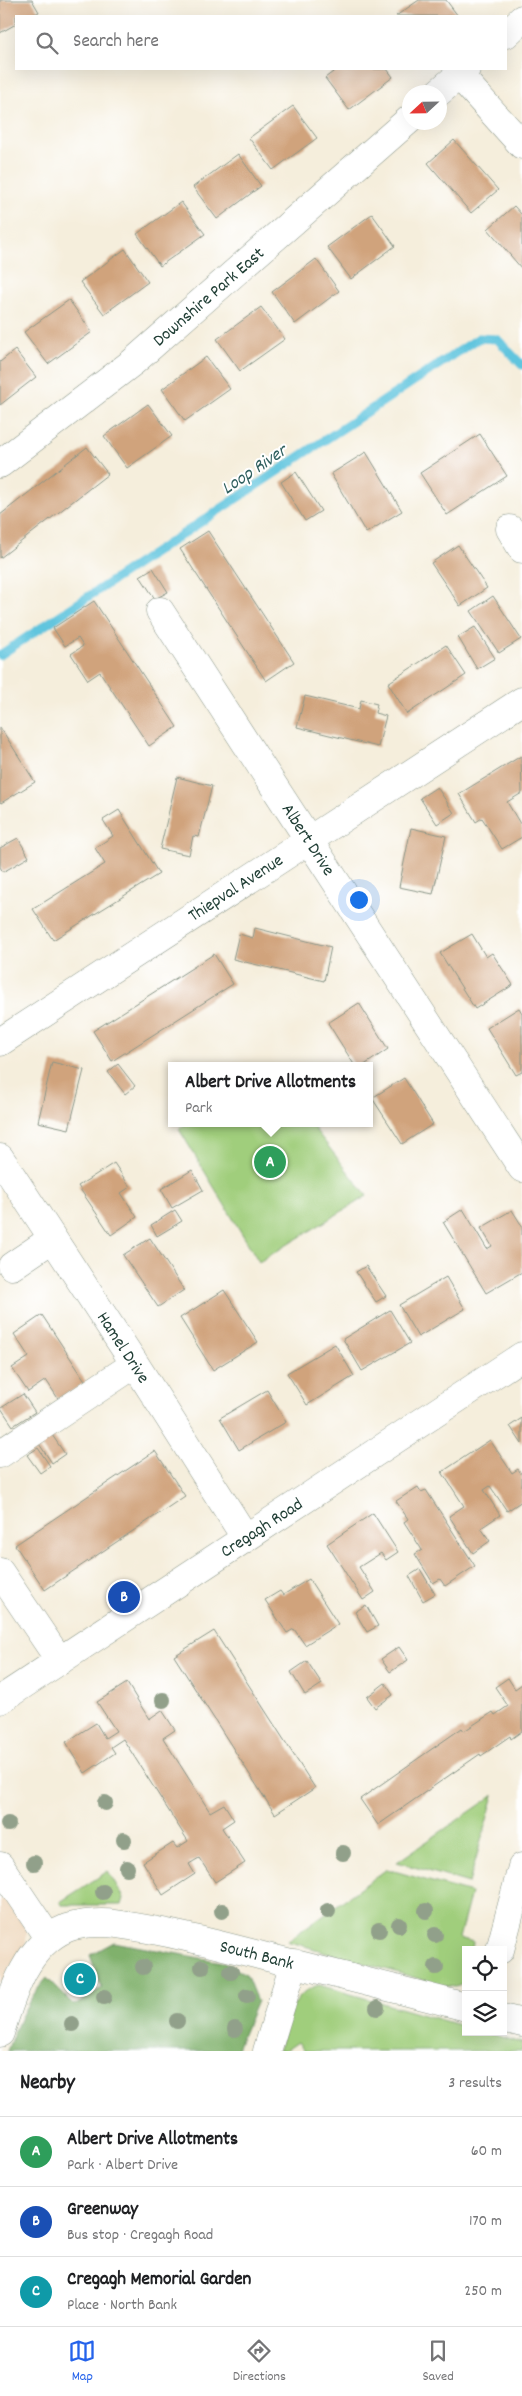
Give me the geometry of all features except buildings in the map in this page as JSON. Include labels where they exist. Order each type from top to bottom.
[{"type":"street","points":[[507,33],[522,19]]},
{"type":"street","points":[[455,79],[522,145]]},
{"type":"street","name":"Downshire Park East","points":[[0,464],[133,362],[402,126]]},
{"type":"street","name":"Albert Drive","points":[[160,611],[522,1168]]},
{"type":"street","name":"Thiepval Avenue","points":[[0,1042],[522,701]]},
{"type":"street","name":"Hamel Drive","points":[[0,1158],[135,1364],[245,1537]]},
{"type":"street","points":[[12,1266],[52,1239]]},
{"type":"street","name":"Cregagh Road","points":[[0,1700],[522,1356]]},
{"type":"street","points":[[0,1454],[135,1364]]},
{"type":"street","points":[[0,1572],[60,1661]]},
{"type":"street","points":[[0,1866],[49,1939],[32,1958],[15,1985],[0,2033]]},
{"type":"street","points":[[501,1946],[522,1867]]},
{"type":"street","name":"South Bank","points":[[49,1939],[68,1928],[84,1924],[114,1923],[216,1944],[462,2006]]},
{"type":"street","points":[[267,2051],[294,1963]]},
{"type":"street","points":[[507,2019],[522,2023]]},
{"type":"shaded area","points":[[0,1890],[27,1930],[25,1951],[0,1991]]},
{"type":"green space","points":[[182,1127],[313,1127],[367,1196],[259,1262],[179,1129]]},
{"type":"green space","points":[[494,1795],[469,1883],[397,1862]]},
{"type":"green space","points":[[387,1869],[471,1893],[459,1938],[473,1942],[472,1946],[462,1946],[462,1984],[456,1987],[444,1986],[287,1941]]},
{"type":"green space","points":[[108,1871],[124,1898],[122,1905],[62,1905],[60,1902]]},
{"type":"green space","points":[[114,1942],[222,1962],[246,1974],[257,2001],[236,2051],[7,2051],[28,2003],[47,1978],[74,2005],[102,1988],[90,1955]]},
{"type":"green space","points":[[319,1985],[462,2026],[462,2036],[497,2036],[522,2043],[522,2051],[304,2051],[298,2042],[285,2051],[278,2051],[291,2012],[302,1995],[309,1989]]},
{"type":"waterway","name":"Loop River","points":[[0,655],[479,338],[497,339],[522,365]]},
{"type":"place","name":"Albert Drive Allotments","points":[[270,1162]]},
{"type":"place","name":"Greenway","points":[[124,1597]]},
{"type":"place","name":"Cregagh Memorial Garden","points":[[80,1979]]}]
